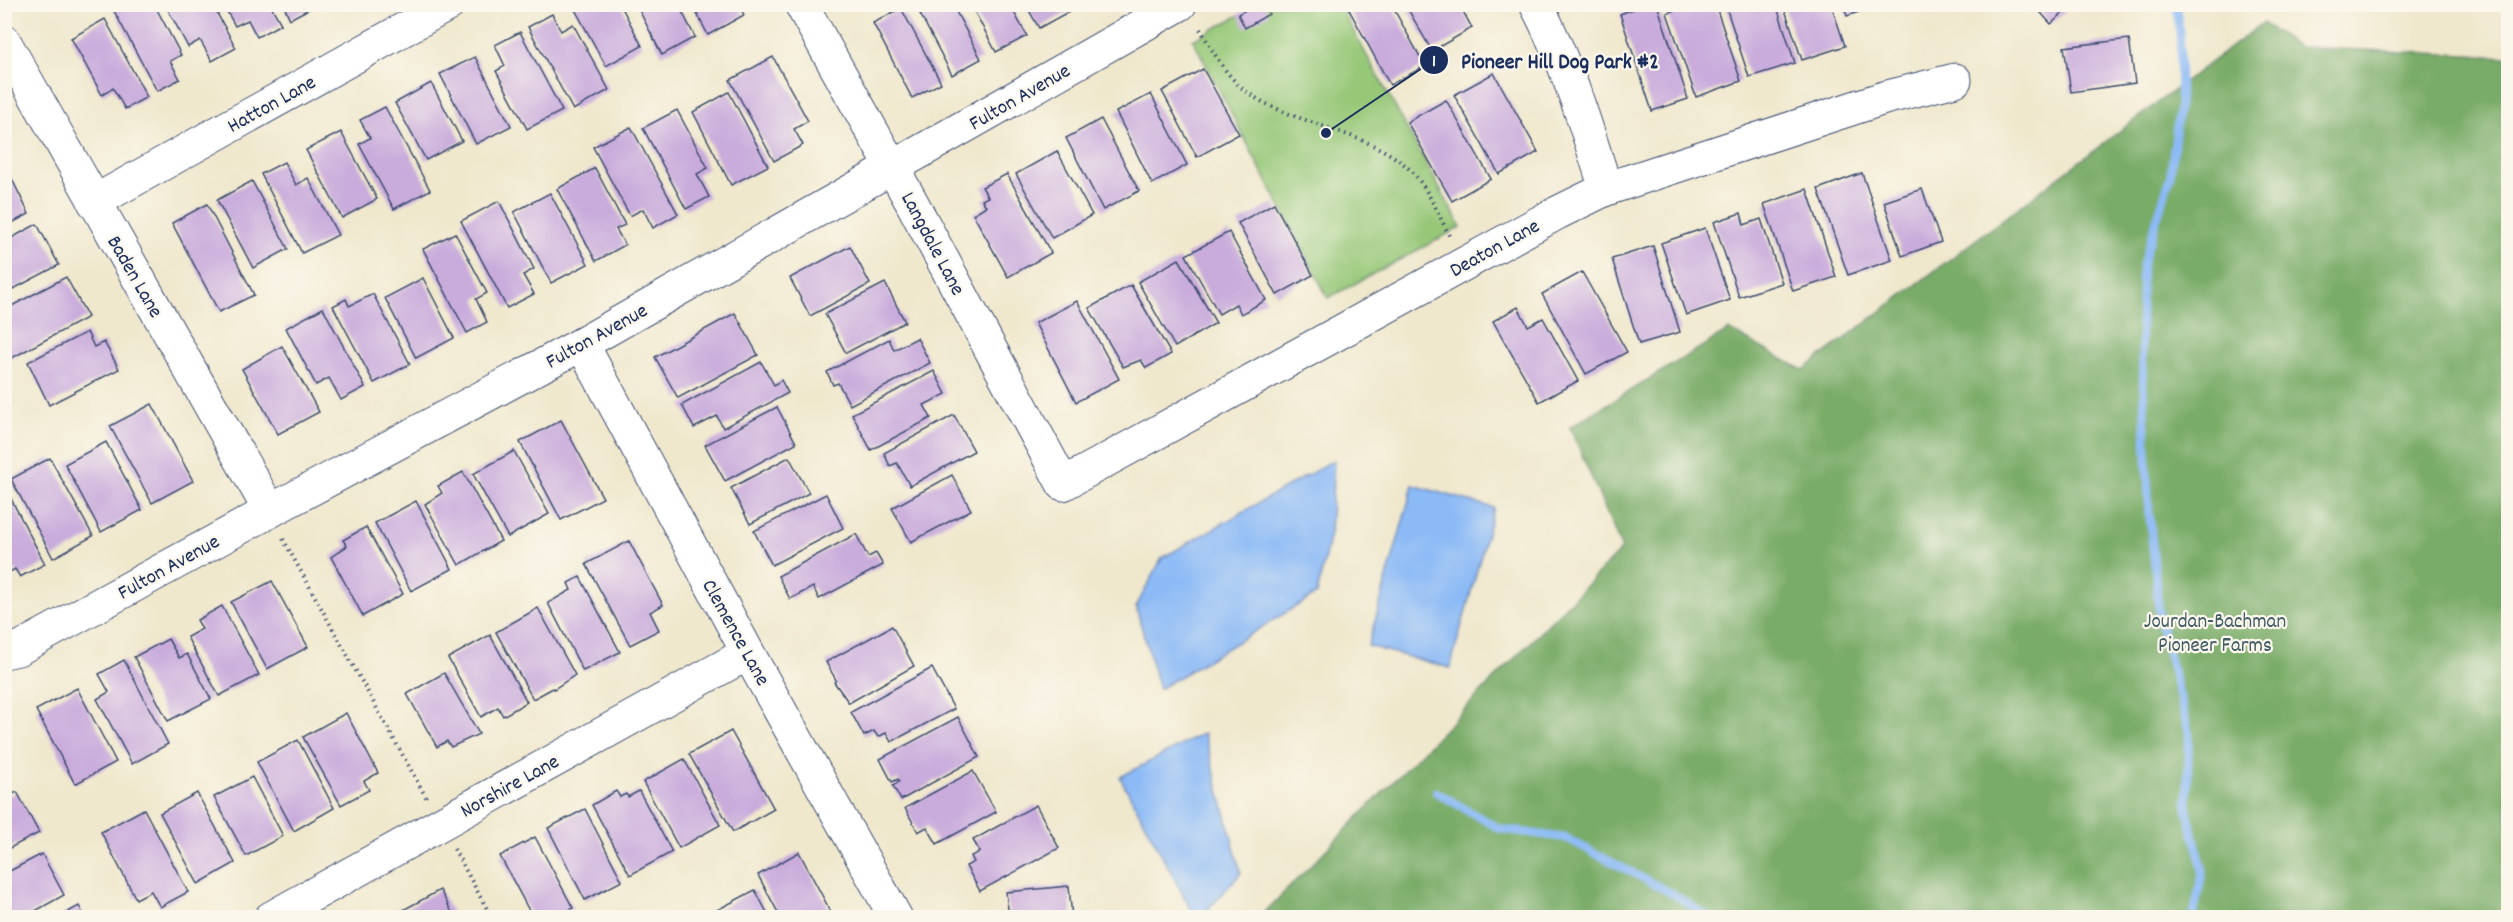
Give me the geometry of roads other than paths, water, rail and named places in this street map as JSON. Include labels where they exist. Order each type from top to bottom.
[{"type":"street","name":"Hatton Lane","points":[[94,201],[448,4]]},
{"type":"street","name":"Fulton Avenue","points":[[4,652],[18,649],[275,523],[582,344],[1180,4]]},
{"type":"street","points":[[1536,4],[1552,36],[1583,115],[1606,189]]},
{"type":"street","name":"Langdale Lane","points":[[805,6],[1063,484]]},
{"type":"street","name":"Baden Lane","points":[[4,41],[275,523]]},
{"type":"street","name":"Deaton Lane","points":[[1063,484],[1557,213],[1606,189],[1884,98],[1955,80]]},
{"type":"street","name":"Clemence Lane","points":[[582,344],[748,653],[896,918]]},
{"type":"street","name":"Norshire Lane","points":[[271,918],[748,653]]},
{"type":"water","points":[[1334,460],[1330,533],[1317,594],[1159,689],[1136,607],[1162,558]]},
{"type":"water","points":[[1413,485],[1494,508],[1450,668],[1368,646]]},
{"type":"water","points":[[1204,733],[1241,873],[1201,917],[1195,917],[1120,777]]},
{"type":"waterway","points":[[2176,4],[2180,37],[2180,98],[2170,178],[2142,266],[2141,335],[2149,510],[2160,622],[2189,733],[2187,810],[2203,870],[2193,918]]},
{"type":"waterway","points":[[1436,792],[1500,829],[1566,838],[1673,894],[1710,918]]},
{"type":"place","name":"Pioneer Hill Dog Park #2","points":[[1326,133]]},
{"type":"park label","name":"Jourdan-Bachman Pioneer Farms","points":[[2215,632]]}]
